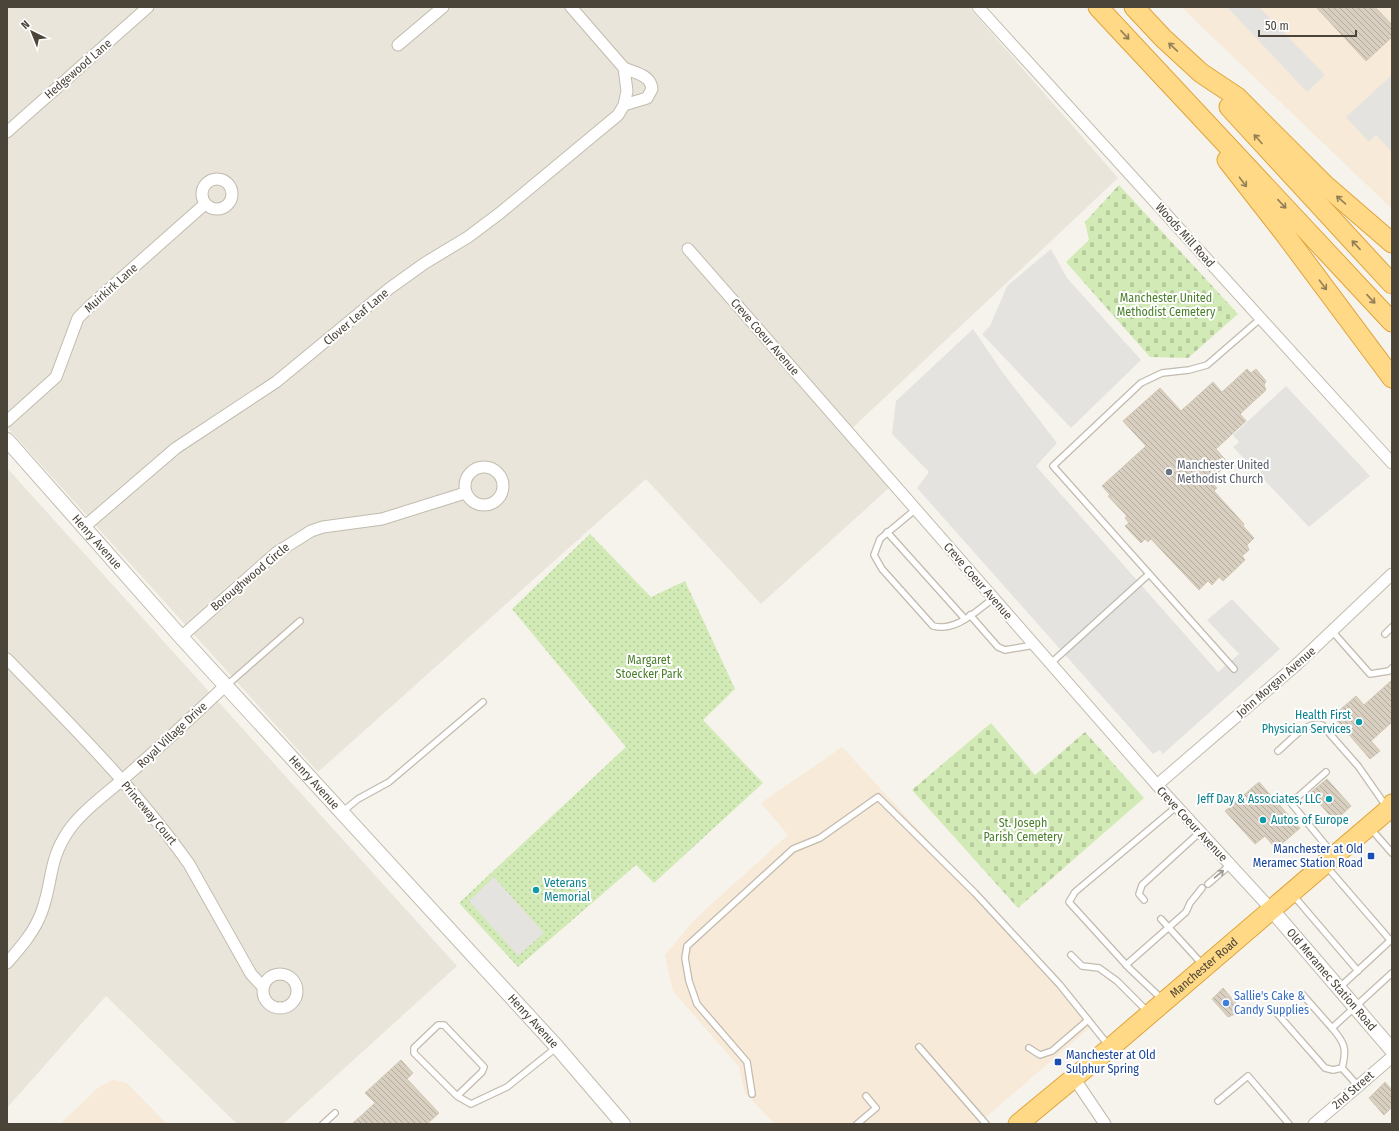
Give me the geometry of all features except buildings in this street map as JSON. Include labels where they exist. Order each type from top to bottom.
[{"type":"highway","points":[[1098,7],[1392,322]]},
{"type":"highway","points":[[1134,7],[1163,38],[1201,73],[1237,98],[1325,185],[1392,244]]},
{"type":"highway","points":[[1201,73],[1216,93],[1262,144],[1392,284]]},
{"type":"highway","points":[[1170,84],[1392,378]]},
{"type":"highway","name":"Manchester Road","points":[[1022,1123],[1391,807]]},
{"type":"street","name":"Hedgewood Lane","points":[[7,132],[148,7]]},
{"type":"street","points":[[398,45],[443,7]]},
{"type":"street","points":[[571,7],[624,68],[650,81],[652,89],[647,98],[624,105],[627,91],[624,68]]},
{"type":"street","name":"Woods Mill Road","points":[[978,7],[1392,463]]},
{"type":"street","name":"Clover Leaf Lane","points":[[84,526],[176,448],[276,382],[390,288],[425,263],[468,237],[500,213],[618,115],[624,105]]},
{"type":"street","name":"Muirkirk Lane","points":[[7,421],[56,377],[78,318],[205,204]]},
{"type":"street","name":"Creve Coeur Avenue","points":[[688,249],[1176,807],[1271,909]]},
{"type":"street","name":"Henry Avenue","points":[[7,440],[180,636],[557,1047],[623,1124]]},
{"type":"street","name":"Boroughwood Circle","points":[[180,636],[276,553],[311,531],[323,527],[382,519],[465,494]]},
{"type":"street","name":"John Morgan Avenue","points":[[1157,785],[1295,666],[1392,574]]},
{"type":"street","name":"Princeway Court","points":[[7,659],[122,781],[189,864],[251,974],[263,987]]},
{"type":"street","name":"Royal Village Drive","points":[[7,964],[30,936],[37,923],[43,909],[55,854],[69,830],[226,686]]},
{"type":"street","name":"Old Meramec Station Road","points":[[1271,909],[1392,1050]]},
{"type":"street","name":"2nd Street","points":[[1314,1124],[1392,1057]]},
{"type":"street","points":[[1074,1078],[1105,1124]]},
{"type":"lane","points":[[1234,669],[1053,466],[1141,383],[1162,373],[1189,370],[1206,365],[1260,318]]},
{"type":"lane","points":[[916,509],[887,532],[876,546],[874,555],[882,570],[933,626],[943,629],[950,628],[965,619],[994,598]]},
{"type":"lane","points":[[887,532],[965,619]]},
{"type":"lane","points":[[1050,664],[1149,574]]},
{"type":"lane","points":[[970,615],[998,647],[1005,650],[1034,645]]},
{"type":"lane","points":[[226,686],[300,621]]},
{"type":"lane","points":[[1385,634],[1392,628]]},
{"type":"lane","points":[[1332,631],[1370,674],[1389,671],[1392,668]]},
{"type":"lane","points":[[342,812],[358,799],[389,782],[483,702]]},
{"type":"lane","points":[[1278,751],[1309,726],[1317,723],[1322,725],[1391,807]]},
{"type":"lane","points":[[1326,772],[1291,802],[1329,860],[1391,940],[1339,988]]},
{"type":"lane","points":[[752,1094],[747,1062],[697,1004],[689,981],[685,958],[687,946],[793,849],[820,838],[878,797],[975,893],[1060,985],[1110,1048]]},
{"type":"lane","points":[[1164,1001],[1126,965],[1069,902],[1075,892],[1176,807]]},
{"type":"lane","points":[[1369,826],[1392,853]]},
{"type":"lane","points":[[1144,900],[1139,894],[1142,885],[1200,833]]},
{"type":"lane","points":[[1208,884],[1230,865]]},
{"type":"lane","points":[[1126,965],[1186,912],[1190,903],[1202,888]]},
{"type":"lane","points":[[1291,893],[1358,971]]},
{"type":"lane","points":[[1161,919],[1205,966]]},
{"type":"lane","points":[[1071,955],[1082,966],[1099,968],[1117,981],[1150,1014]]},
{"type":"lane","points":[[1332,1028],[1392,973]]},
{"type":"lane","points":[[1302,994],[1332,1028],[1345,1047],[1346,1055],[1342,1068]]},
{"type":"lane","points":[[1274,1010],[1325,1068],[1333,1070],[1342,1068]]},
{"type":"lane","points":[[1029,1048],[1040,1055],[1052,1051],[1088,1020]]},
{"type":"lane","points":[[457,1096],[482,1072],[484,1067],[444,1025],[438,1025],[414,1048],[414,1053],[457,1096],[471,1104],[507,1087],[557,1047]]},
{"type":"lane","points":[[919,1047],[986,1124]]},
{"type":"lane","points":[[1342,1068],[1358,1086]]},
{"type":"lane","points":[[1218,1101],[1248,1076],[1289,1124]]},
{"type":"lane","points":[[857,1124],[876,1108],[866,1096]]},
{"type":"lane","points":[[323,1124],[335,1113]]},
{"type":"shaded area","points":[[7,7],[969,7],[1118,178],[846,434],[890,487],[761,604],[646,479],[318,772],[7,427]]},
{"type":"shaded area","points":[[1181,7],[1392,7],[1392,209]]},
{"type":"shaded area","points":[[1227,7],[1259,7],[1325,75],[1307,92]]},
{"type":"shaded area","points":[[1392,75],[1392,152],[1376,135],[1369,142],[1346,117]]},
{"type":"shaded area","points":[[1051,249],[1067,278],[1141,360],[1071,428],[982,334],[990,326],[1007,286]]},
{"type":"shaded area","points":[[973,329],[1003,373],[1057,443],[1036,466],[1218,672],[1239,654],[1207,620],[1232,599],[1280,649],[1163,754],[1160,750],[1153,754],[917,488],[929,472],[892,434],[896,401]]},
{"type":"shaded area","points":[[1286,386],[1370,476],[1309,527],[1233,447],[1239,442],[1233,435]]},
{"type":"shaded area","points":[[7,468],[457,966],[283,1124],[237,1124],[106,996],[7,1108]]},
{"type":"shaded area","points":[[842,747],[1096,1022],[978,1124],[775,1124],[745,1093],[739,1067],[673,991],[665,955],[695,919],[788,835],[761,803]]},
{"type":"shaded area","points":[[494,877],[544,933],[518,956],[469,901]]},
{"type":"shaded area","points":[[113,1080],[127,1083],[167,1124],[60,1124],[99,1087]]},
{"type":"green space","name":"Manchester United Methodist Cemetery","points":[[1119,185],[1238,314],[1188,358],[1150,357],[1066,262],[1089,240],[1085,222]]},
{"type":"green space","name":"Margaret Stoecker Park","points":[[590,534],[651,597],[685,581],[735,689],[703,720],[763,783],[654,883],[636,865],[518,967],[459,903],[626,747],[512,609]]},
{"type":"green space","name":"St. Joseph Parish Cemetery","points":[[991,723],[1035,775],[1085,732],[1144,798],[1018,908],[912,790]]},
{"type":"place","name":"Manchester United Methodist Church","points":[[1169,472]]},
{"type":"place","name":"Health First Physician Services","points":[[1359,722]]},
{"type":"place","name":"Jeff Day & Associates, LLC","points":[[1329,799]]},
{"type":"place","name":"Autos of Europe","points":[[1263,820]]},
{"type":"place","name":"Manchester at Old Meramec Station Road","points":[[1371,856]]},
{"type":"place","name":"Veterans Memorial","points":[[536,890]]},
{"type":"place","name":"Sallie's Cake & Candy Supplies","points":[[1226,1003]]},
{"type":"place","name":"Manchester at Old Sulphur Spring","points":[[1058,1062]]}]
